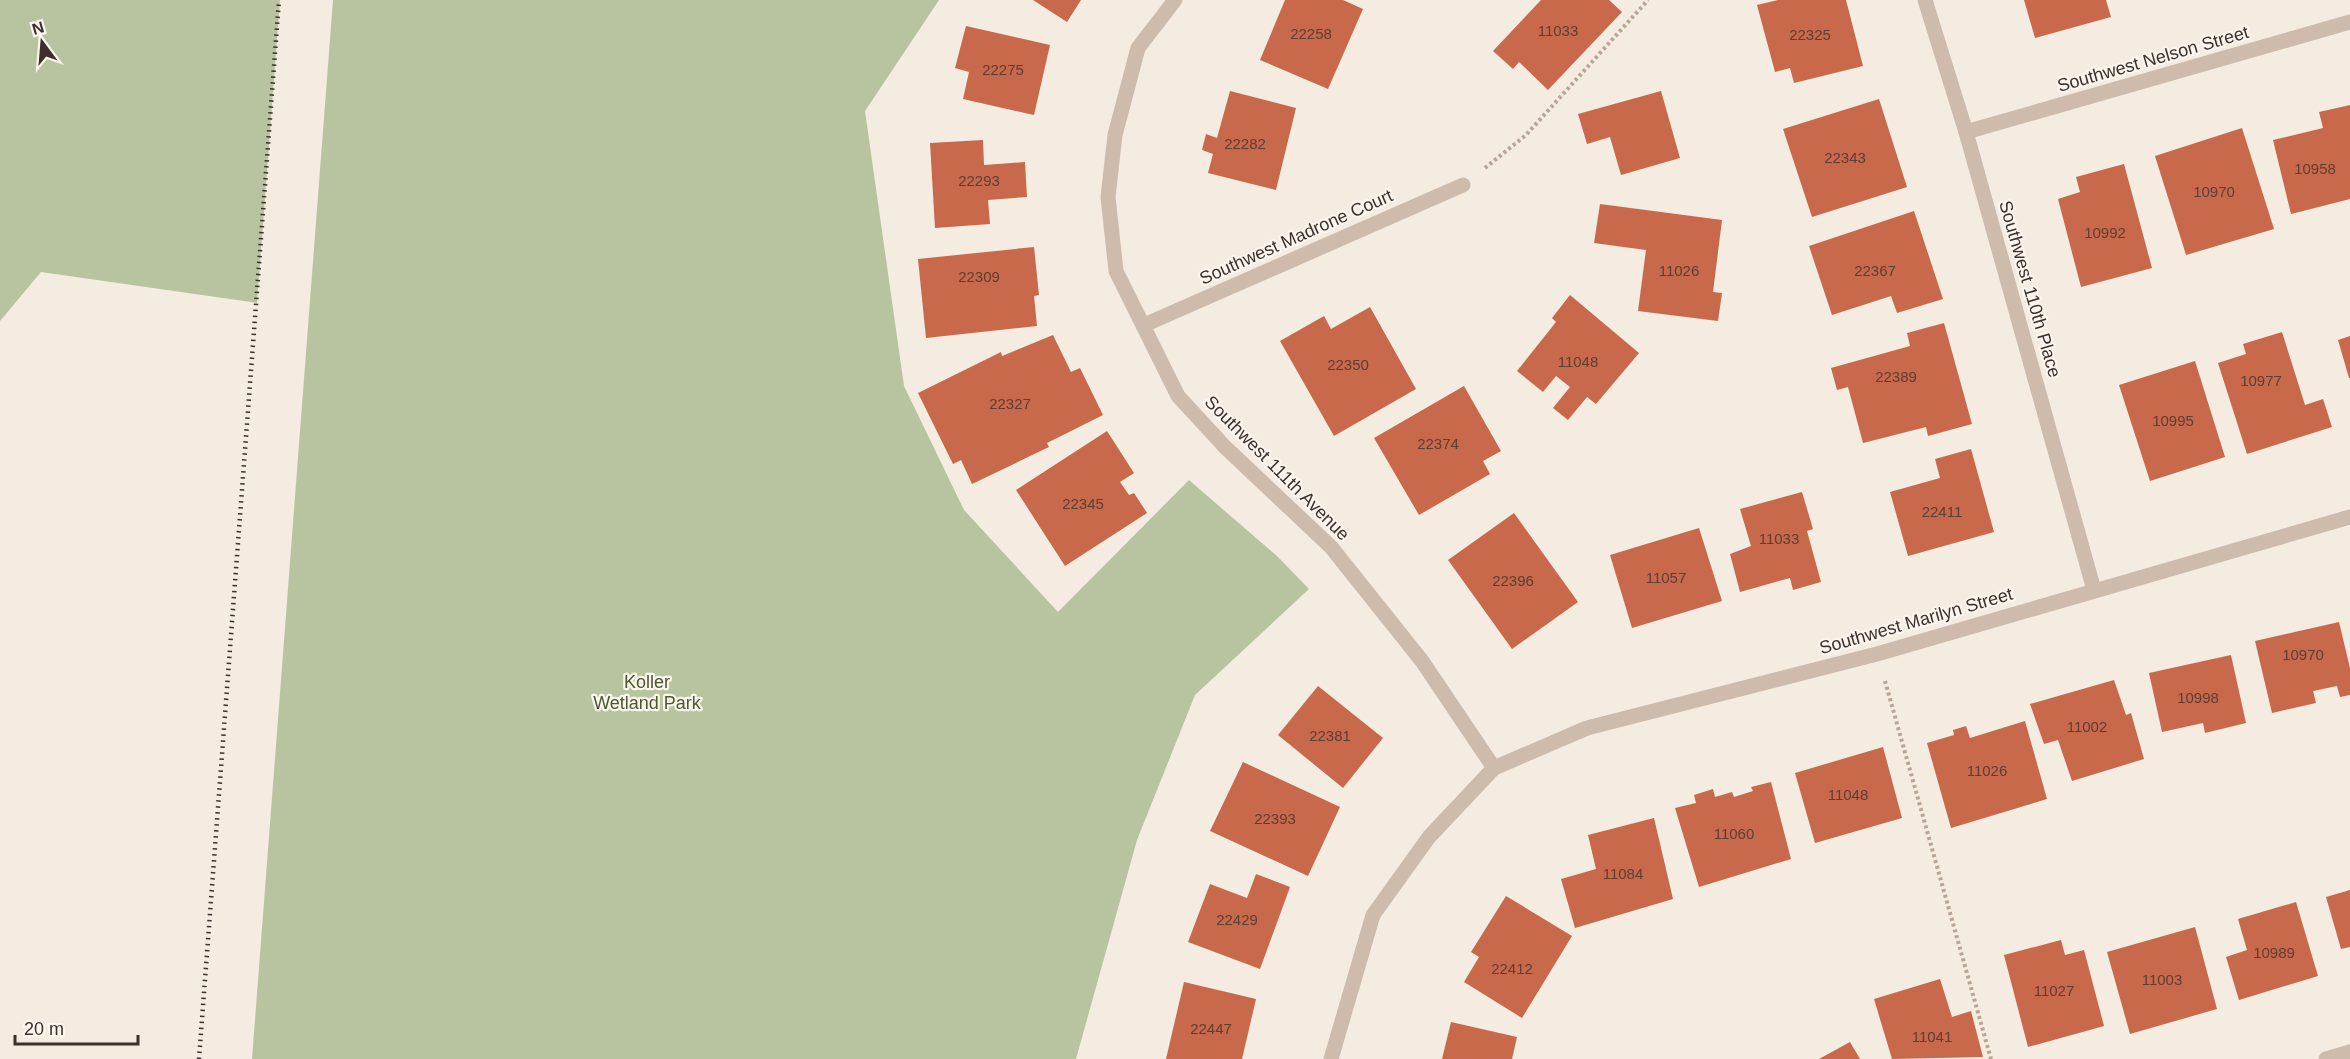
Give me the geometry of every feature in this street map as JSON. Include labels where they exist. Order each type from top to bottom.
[{"type":"street","name":"Southwest 111th Avenue","points":[[1175,0],[1138,48],[1115,135],[1109,187],[1116,271],[1178,396],[1225,447],[1331,547],[1422,661],[1494,768]]},
{"type":"street","name":"Southwest 110th Place","points":[[1925,0],[1966,132],[2094,590]]},
{"type":"street","name":"Southwest Nelson Street","points":[[1966,132],[2350,22]]},
{"type":"street","name":"Southwest Madrone Court","points":[[1144,325],[1463,185]]},
{"type":"street","name":"Southwest Marilyn Street","points":[[1494,768],[1587,728],[1877,654],[2350,517]]},
{"type":"street","points":[[1331,1059],[1373,915],[1429,837],[1494,768]]},
{"type":"street","points":[[2326,1059],[2350,1052]]},
{"type":"path","points":[[1463,185],[1526,135],[1648,0]]},
{"type":"path","points":[[1877,654],[1991,1059]]},
{"type":"green space","points":[[0,0],[280,0],[257,303],[41,272],[0,321]]},
{"type":"green space","name":"Koller Wetland Park","points":[[333,0],[939,0],[865,111],[904,386],[964,510],[1058,612],[1189,480],[1278,557],[1309,589],[1195,695],[1137,840],[1076,1059],[252,1059]]},
{"type":"building","points":[[1033,0],[1081,0],[1067,22]]},
{"type":"building","points":[[1285,0],[1343,0],[1363,9],[1328,89],[1260,60]]},
{"type":"building","points":[[1541,0],[1609,0],[1622,12],[1548,90],[1519,62],[1513,69],[1493,51]]},
{"type":"building","points":[[1778,0],[1846,0],[1863,66],[1794,83],[1790,68],[1775,72],[1757,5]]},
{"type":"building","points":[[2024,0],[2106,0],[2111,17],[2035,38]]},
{"type":"building","points":[[966,26],[1050,45],[1034,115],[963,99],[969,72],[955,68]]},
{"type":"building","points":[[1230,91],[1296,108],[1276,190],[1208,173],[1213,154],[1202,150],[1206,134],[1217,138]]},
{"type":"building","points":[[1661,91],[1680,158],[1621,175],[1610,137],[1587,144],[1578,114]]},
{"type":"building","points":[[1879,99],[1907,187],[1812,217],[1783,129]]},
{"type":"building","points":[[2350,105],[2350,199],[2291,214],[2273,140],[2323,128],[2319,112]]},
{"type":"building","points":[[2242,128],[2274,229],[2186,255],[2155,156]]},
{"type":"building","points":[[983,140],[984,165],[1025,162],[1027,197],[988,200],[990,224],[935,228],[930,143]]},
{"type":"building","points":[[2124,164],[2152,268],[2081,287],[2058,199],[2080,192],[2076,177]]},
{"type":"building","points":[[1600,204],[1722,220],[1713,292],[1722,293],[1718,321],[1638,311],[1646,250],[1594,243]]},
{"type":"building","points":[[1914,211],[1943,299],[1897,313],[1891,296],[1832,315],[1809,246]]},
{"type":"building","points":[[1034,247],[1039,295],[1034,296],[1037,326],[926,338],[918,259]]},
{"type":"building","points":[[1570,295],[1639,353],[1596,404],[1587,397],[1568,420],[1553,408],[1570,387],[1556,376],[1543,392],[1517,371],[1556,322],[1552,318]]},
{"type":"building","points":[[1370,307],[1416,389],[1334,436],[1280,341],[1324,316],[1331,329]]},
{"type":"building","points":[[1944,323],[1972,424],[1928,436],[1926,427],[1863,443],[1848,387],[1837,390],[1831,368],[1910,346],[1907,333]]},
{"type":"building","points":[[2282,332],[2305,405],[2323,399],[2332,427],[2247,454],[2218,363],[2246,354],[2243,344]]},
{"type":"building","points":[[1053,335],[1071,372],[1080,368],[1103,415],[1047,443],[1049,447],[972,484],[961,460],[953,464],[918,393],[1001,352],[1002,356]]},
{"type":"building","points":[[2350,336],[2350,378],[2349,378],[2338,340]]},
{"type":"building","points":[[2195,361],[2225,457],[2150,481],[2119,385]]},
{"type":"building","points":[[1464,386],[1501,451],[1483,461],[1490,474],[1419,515],[1374,438]]},
{"type":"building","points":[[1107,431],[1134,473],[1120,482],[1129,495],[1134,493],[1147,513],[1065,566],[1016,490]]},
{"type":"building","points":[[1971,449],[1994,532],[1908,556],[1890,492],[1940,478],[1935,459]]},
{"type":"building","points":[[1802,492],[1813,529],[1807,531],[1821,582],[1793,590],[1790,578],[1740,592],[1730,554],[1751,546],[1740,509]]},
{"type":"building","points":[[1514,513],[1578,602],[1512,649],[1448,560]]},
{"type":"building","points":[[1699,528],[1722,601],[1632,628],[1610,555]]},
{"type":"building","points":[[2339,622],[2350,668],[2350,695],[2340,697],[2337,686],[2313,691],[2316,703],[2272,713],[2255,641]]},
{"type":"building","points":[[2231,655],[2246,723],[2205,733],[2203,723],[2162,732],[2149,673]]},
{"type":"building","points":[[2114,680],[2126,715],[2131,713],[2144,759],[2072,781],[2058,740],[2044,744],[2030,704]]},
{"type":"building","points":[[1318,686],[1383,738],[1343,788],[1278,735]]},
{"type":"building","points":[[2025,721],[2047,799],[1951,828],[1927,743],[1954,735],[1953,730],[1966,726],[1970,738]]},
{"type":"building","points":[[1883,747],[1902,818],[1815,843],[1795,773]]},
{"type":"building","points":[[1243,762],[1340,807],[1308,876],[1210,831]]},
{"type":"building","points":[[1771,782],[1791,859],[1699,887],[1675,808],[1696,803],[1694,795],[1713,789],[1715,797],[1732,792],[1734,797],[1753,791],[1751,787]]},
{"type":"building","points":[[1654,818],[1673,899],[1575,928],[1561,879],[1596,869],[1588,835]]},
{"type":"building","points":[[1256,874],[1290,887],[1260,969],[1188,942],[1210,884],[1247,898]]},
{"type":"building","points":[[2350,890],[2350,947],[2341,949],[2326,897]]},
{"type":"building","points":[[1506,896],[1572,936],[1522,1018],[1464,982],[1479,957],[1471,952]]},
{"type":"building","points":[[2296,902],[2318,976],[2239,1000],[2226,957],[2247,950],[2238,919]]},
{"type":"building","points":[[2195,927],[2217,1009],[2130,1034],[2107,952]]},
{"type":"building","points":[[2061,940],[2065,955],[2084,950],[2104,1026],[2028,1047],[2004,955]]},
{"type":"building","points":[[1940,979],[1952,1017],[1971,1011],[1983,1057],[1892,1059],[1874,999]]},
{"type":"building","points":[[1184,982],[1256,999],[1242,1059],[1166,1059]]},
{"type":"building","points":[[1451,1022],[1517,1037],[1512,1059],[1442,1059]]},
{"type":"building","points":[[1850,1042],[1860,1059],[1819,1059]]},
{"type":"railway","points":[[199,1059],[279,0]]}]
